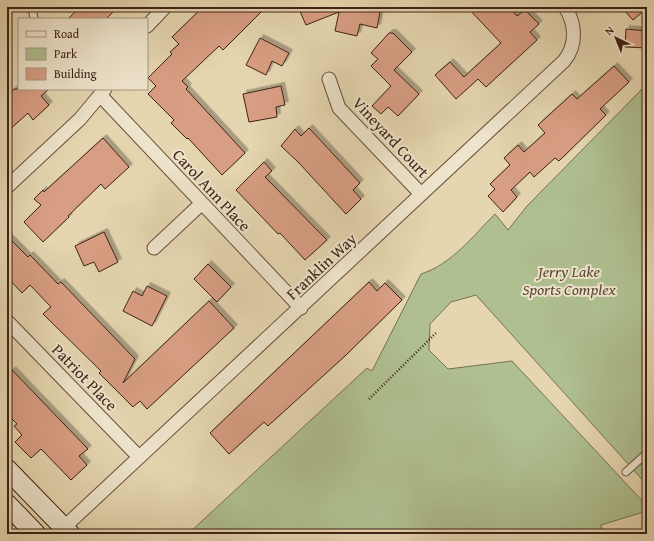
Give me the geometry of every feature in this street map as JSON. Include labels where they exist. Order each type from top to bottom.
[{"type":"main road","points":[[7,469],[64,532]]},
{"type":"main road","points":[[7,504],[36,534]]},
{"type":"street","points":[[148,25],[165,7]]},
{"type":"street","name":"Franklin Way","points":[[64,532],[139,457],[301,308],[567,57],[573,44],[574,32],[569,13],[565,7]]},
{"type":"street","name":"Vineyard Court","points":[[328,79],[339,108],[421,194]]},
{"type":"street","points":[[7,187],[80,119],[103,92]]},
{"type":"street","name":"Carol Ann Place","points":[[103,92],[201,204],[301,308]]},
{"type":"street","points":[[154,248],[201,204]]},
{"type":"street","name":"Patriot Place","points":[[7,321],[139,457]]},
{"type":"lane","points":[[32,7],[34,18]]},
{"type":"lane","points":[[626,472],[647,453]]},
{"type":"path","points":[[369,399],[437,332]]},
{"type":"green space","name":"Jerry Lake Sports Complex","points":[[647,84],[647,485],[476,295],[451,302],[430,324],[429,350],[448,369],[512,361],[647,506],[647,511],[601,525],[602,534],[188,534],[367,368],[372,371],[421,274],[443,264],[470,240],[495,214],[508,230],[527,206]]},
{"type":"building","points":[[80,7],[118,7],[107,18],[69,18]]},
{"type":"building","points":[[203,7],[266,7],[223,50],[219,46],[182,81],[188,87],[186,89],[245,153],[222,175],[188,138],[187,139],[171,123],[174,120],[148,94],[156,86],[148,78],[172,54],[170,52],[179,44],[172,37]]},
{"type":"building","points":[[298,7],[381,7],[377,28],[360,24],[357,36],[335,31],[339,12],[306,25]]},
{"type":"building","points":[[467,7],[509,7],[517,16],[525,10],[539,24],[530,32],[537,40],[486,87],[478,79],[456,99],[435,75],[450,62],[464,77],[501,43]]},
{"type":"building","points":[[621,7],[647,7],[647,8],[633,20]]},
{"type":"building","points":[[626,29],[647,31],[647,48],[625,47]]},
{"type":"building","points":[[389,33],[393,33],[412,52],[394,70],[419,94],[398,116],[388,107],[381,114],[372,106],[391,86],[371,66],[378,59],[371,53]]},
{"type":"building","points":[[260,38],[289,53],[282,66],[272,61],[266,75],[246,65]]},
{"type":"building","points":[[614,66],[629,82],[600,109],[606,115],[559,161],[555,158],[534,177],[530,172],[511,190],[517,197],[503,212],[488,196],[495,189],[490,184],[510,165],[504,158],[518,145],[524,152],[545,133],[538,125],[572,94],[577,99]]},
{"type":"building","points":[[281,86],[285,105],[276,107],[277,117],[249,122],[243,94]]},
{"type":"building","points":[[14,89],[48,90],[41,96],[49,105],[33,120],[28,113],[7,132],[7,96]]},
{"type":"building","points":[[309,128],[360,183],[353,190],[361,199],[346,214],[299,163],[281,146],[295,129],[301,136]]},
{"type":"building","points":[[103,138],[129,167],[105,189],[101,184],[43,242],[24,222],[41,205],[34,199],[43,190],[44,192]]},
{"type":"building","points":[[264,162],[272,171],[265,177],[327,240],[305,260],[236,190]]},
{"type":"building","points":[[104,232],[118,262],[99,272],[94,262],[84,266],[75,246]]},
{"type":"building","points":[[7,236],[28,257],[30,255],[58,284],[61,282],[135,359],[123,383],[209,301],[234,328],[147,409],[140,401],[133,407],[99,373],[101,371],[43,314],[51,307],[30,285],[22,293],[7,277]]},
{"type":"building","points":[[208,264],[231,287],[217,302],[194,279]]},
{"type":"building","points":[[369,282],[377,291],[385,283],[402,300],[345,356],[268,426],[264,422],[229,454],[210,433]]},
{"type":"building","points":[[147,286],[167,296],[152,326],[123,311],[133,291],[142,296]]},
{"type":"building","points":[[12,370],[88,449],[79,456],[87,465],[71,480],[41,449],[31,458],[15,442],[22,435],[14,426],[17,424],[7,414],[7,375]]}]
